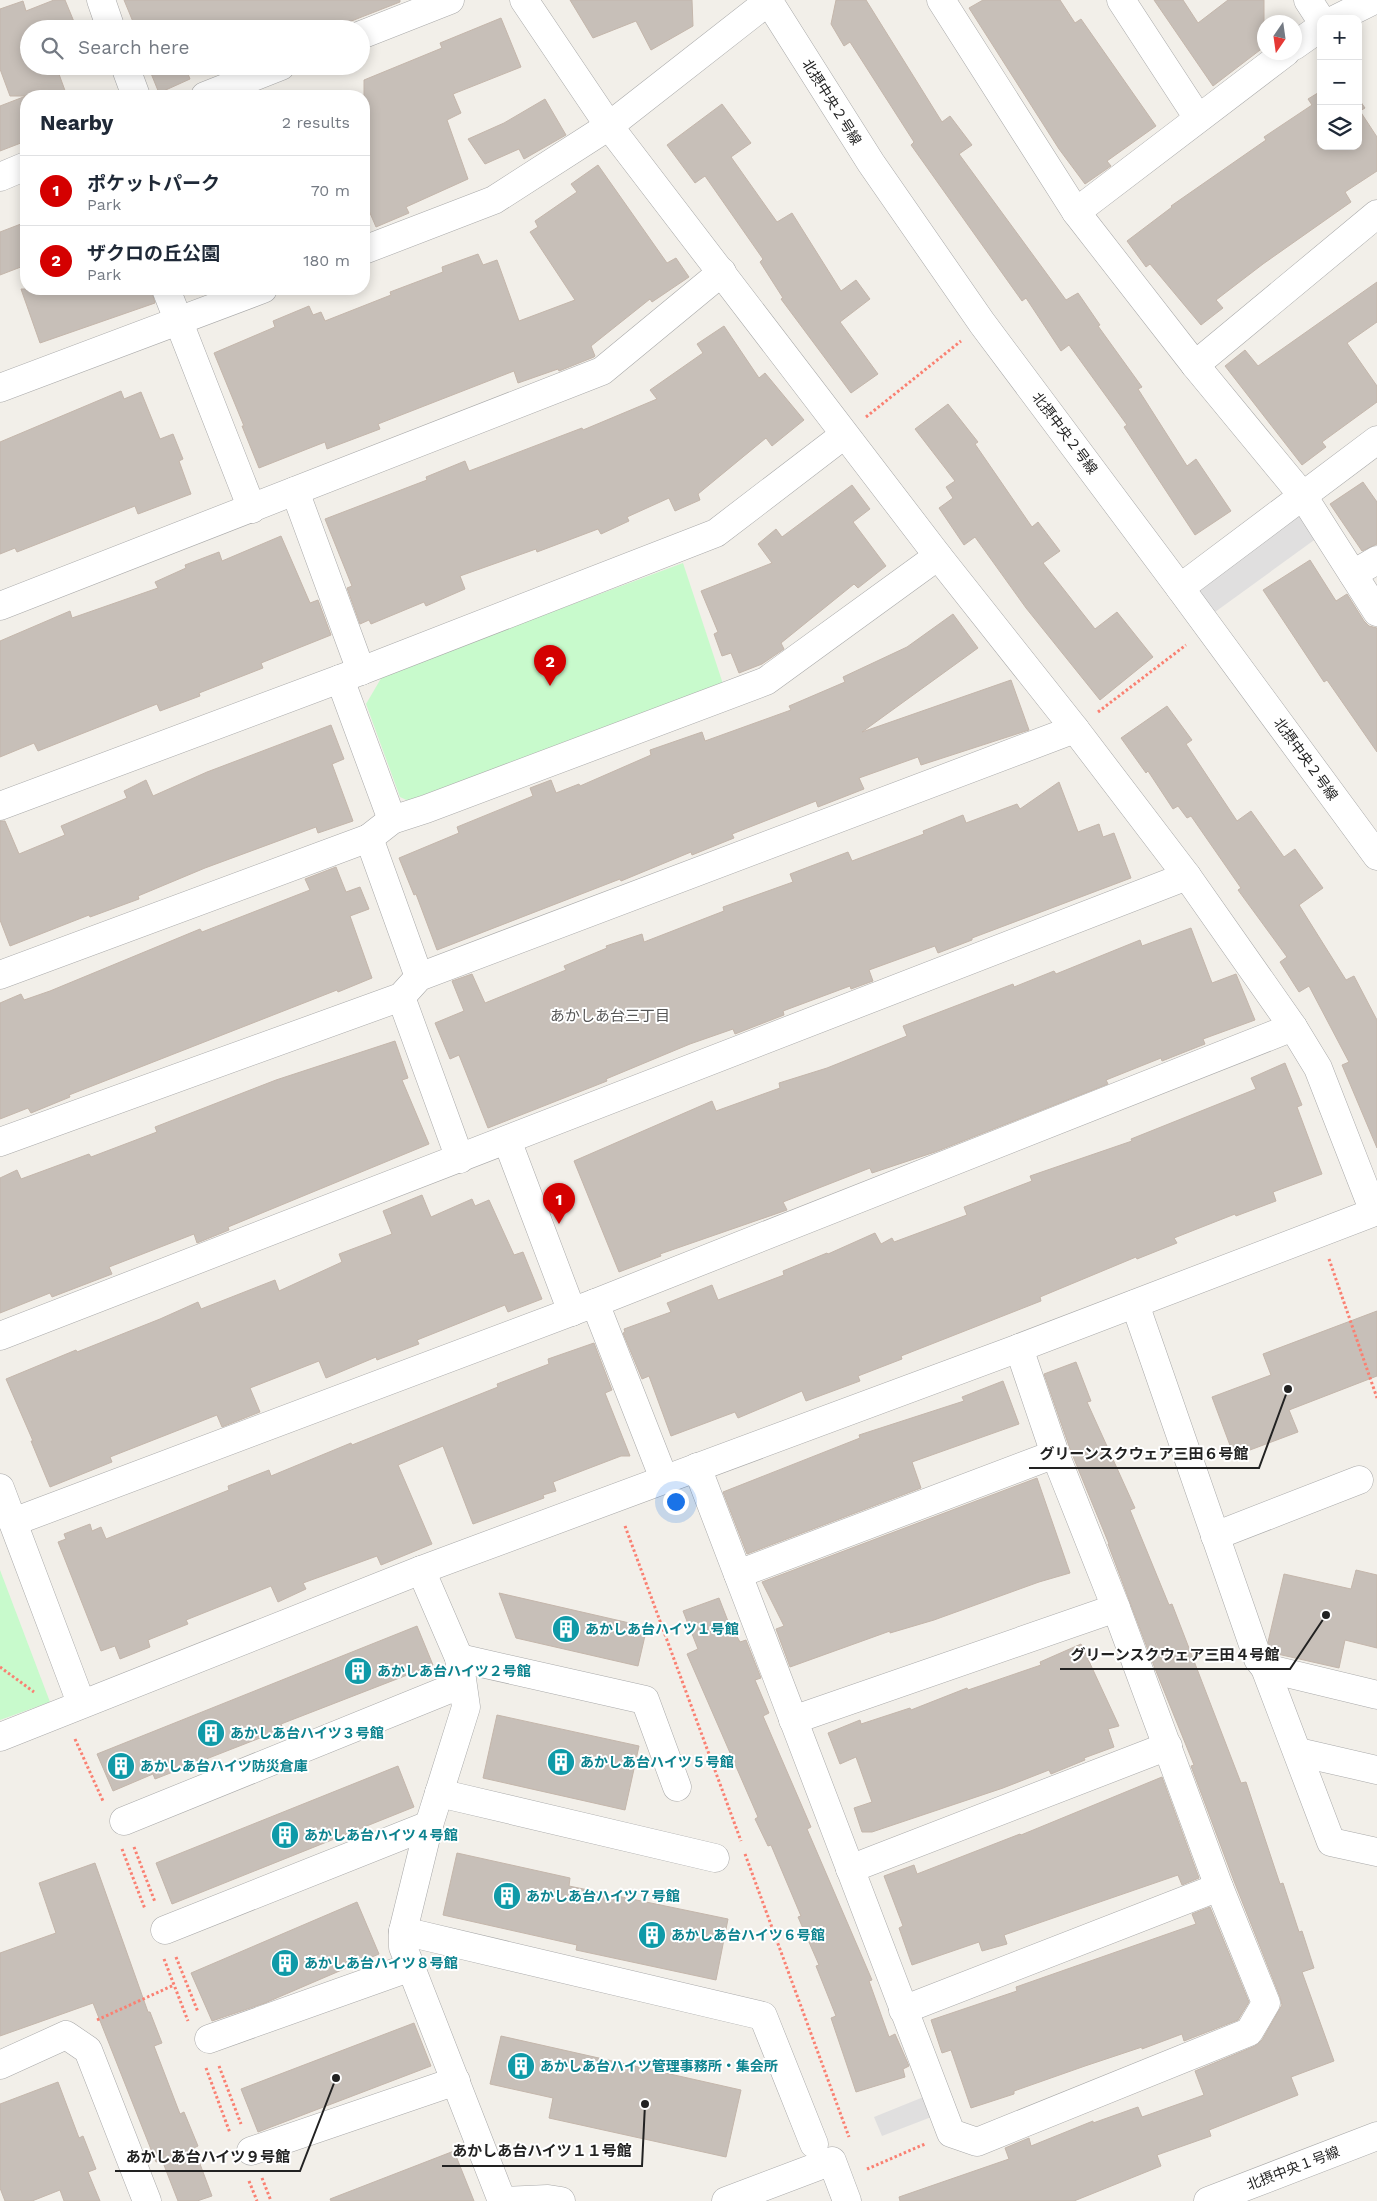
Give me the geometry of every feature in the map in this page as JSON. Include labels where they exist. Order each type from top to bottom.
[{"type":"street","points":[[101,0],[109,20]]},
{"type":"street","points":[[370,31],[450,0]]},
{"type":"street","points":[[0,1737],[421,1570],[1019,1348],[1376,1211],[1318,1068],[1293,1027],[1187,876],[1076,729],[938,556],[722,272],[608,126],[524,0]]},
{"type":"street","points":[[370,248],[494,200],[608,126],[769,0]]},
{"type":"street","name":"北摂中央２号線","points":[[769,0],[870,163],[982,323],[1377,856]]},
{"type":"street","points":[[941,0],[1076,212],[1195,365],[1302,496],[1377,612]]},
{"type":"street","points":[[1121,0],[1198,118]]},
{"type":"street","points":[[1308,0],[1318,15]]},
{"type":"street","points":[[1344,15],[1374,0]]},
{"type":"street","points":[[1302,40],[1317,30]]},
{"type":"street","points":[[1076,212],[1275,60]]},
{"type":"street","points":[[128,75],[134,90]]},
{"type":"street","points":[[220,90],[258,75]]},
{"type":"street","points":[[0,177],[20,169]]},
{"type":"street","points":[[1195,365],[1377,214]]},
{"type":"street","points":[[0,606],[602,371],[722,272]]},
{"type":"street","points":[[168,295],[252,509]]},
{"type":"street","points":[[0,388],[247,295]]},
{"type":"street","points":[[0,806],[350,675],[716,533],[844,434]]},
{"type":"street","points":[[1180,588],[1377,440]]},
{"type":"street","points":[[295,492],[392,820]]},
{"type":"street","points":[[0,975],[369,838],[392,820],[426,809],[766,681],[938,556]]},
{"type":"street","points":[[1353,574],[1377,560]]},
{"type":"street","points":[[0,1142],[402,997],[419,977],[1076,729]]},
{"type":"street","points":[[369,838],[419,977]]},
{"type":"street","points":[[0,1336],[1187,876]]},
{"type":"street","points":[[402,997],[460,1159]]},
{"type":"street","points":[[13,1522],[584,1307],[1293,1027]]},
{"type":"street","points":[[507,1140],[664,1479]]},
{"type":"street","points":[[1135,1304],[1258,1660],[1265,1668],[1331,1842],[1377,1852]]},
{"type":"street","points":[[697,1467],[951,2133],[977,2142],[1249,2032],[1266,2003],[1219,1887],[1116,1608],[1055,1454],[1019,1348]]},
{"type":"street","points":[[738,1574],[1055,1454]]},
{"type":"street","points":[[1216,1536],[1359,1480]]},
{"type":"street","points":[[0,1488],[13,1522],[72,1708]]},
{"type":"street","points":[[421,1570],[461,1671],[466,1707],[429,1825],[403,1931],[403,1947],[502,2201],[548,2199],[561,2201]]},
{"type":"street","points":[[793,1720],[1116,1608]]},
{"type":"street","points":[[1265,1668],[1377,1695]]},
{"type":"street","points":[[124,1821],[461,1671],[645,1700],[676,1787]]},
{"type":"street","points":[[850,1868],[1168,1746]]},
{"type":"street","points":[[1298,1752],[1377,1770]]},
{"type":"street","points":[[439,1794],[715,1858]]},
{"type":"street","points":[[165,1930],[429,1825]]},
{"type":"street","points":[[903,2010],[1219,1887]]},
{"type":"street","points":[[403,1931],[763,2016],[814,2144]]},
{"type":"street","points":[[209,2039],[411,1966]]},
{"type":"street","points":[[0,2064],[66,2035],[88,2050],[147,2201]]},
{"type":"street","points":[[251,2151],[456,2081]]},
{"type":"street","name":"北摂中央１号線","points":[[1208,2201],[1377,2136]]},
{"type":"street","points":[[726,2201],[832,2161],[847,2201]]},
{"type":"path","points":[[844,434],[982,323]]},
{"type":"path","points":[[1076,729],[1209,627]]},
{"type":"path","points":[[1320,1232],[1377,1398]]},
{"type":"path","points":[[0,1667],[72,1708]]},
{"type":"path","points":[[124,1821],[271,2201]]},
{"type":"path","points":[[66,2035],[174,1985]]},
{"type":"path","points":[[862,2171],[951,2133]]},
{"type":"shaded area","points":[[1300,514],[1317,538],[1215,612],[1198,589]]},
{"type":"shaded area","points":[[926,2096],[934,2116],[882,2136],[874,2117]]},
{"type":"green space","points":[[683,563],[727,696],[426,809],[400,797],[366,704],[383,675]]},
{"type":"green space","points":[[0,1570],[50,1702],[0,1720]]},
{"type":"building","points":[[54,0],[65,0],[73,20],[20,20],[20,75],[59,75],[65,90],[20,90],[20,96],[10,96],[0,69],[0,9],[23,1],[26,11]]},
{"type":"building","points":[[124,0],[400,0],[400,2],[354,20],[132,20]]},
{"type":"building","points":[[570,0],[692,0],[693,26],[651,50],[636,21],[593,38]]},
{"type":"building","points":[[836,0],[866,0],[942,122],[950,116],[972,145],[959,154],[1066,300],[1078,293],[1100,325],[1098,326],[1142,387],[1138,389],[1187,466],[1196,459],[1231,511],[1195,535],[1124,427],[1127,425],[1069,345],[1061,351],[1026,298],[1022,301],[911,145],[914,142],[850,42],[844,46],[831,24]]},
{"type":"building","points":[[983,0],[1060,0],[1075,23],[1081,19],[1156,126],[1107,161],[1111,166],[1085,184],[1059,149],[969,8]]},
{"type":"building","points":[[1154,0],[1183,0],[1198,23],[1228,0],[1264,0],[1264,15],[1257,15],[1257,52],[1213,86]]},
{"type":"building","points":[[501,18],[521,67],[453,94],[461,113],[447,120],[468,179],[406,207],[409,213],[376,227],[370,213],[370,90],[364,90],[364,80],[442,48],[440,43]]},
{"type":"building","points":[[152,75],[188,75],[190,79],[166,90],[158,90]]},
{"type":"building","points":[[1317,93],[1317,150],[1362,150],[1362,114],[1377,137],[1377,171],[1345,192],[1351,202],[1263,264],[1216,300],[1223,308],[1201,325],[1150,264],[1146,267],[1127,241],[1171,206],[1266,140],[1264,137],[1312,105],[1308,99]]},
{"type":"building","points":[[20,98],[20,143],[0,151],[0,106]]},
{"type":"building","points":[[545,99],[566,135],[524,159],[519,149],[485,164],[468,139],[504,123]]},
{"type":"building","points":[[722,104],[751,143],[731,157],[777,222],[792,213],[841,291],[856,280],[870,299],[840,322],[878,374],[851,393],[781,299],[783,298],[760,262],[763,259],[705,176],[695,183],[667,145]]},
{"type":"building","points":[[598,165],[667,263],[676,258],[689,277],[652,302],[650,299],[591,346],[594,357],[559,371],[558,369],[518,383],[514,371],[378,424],[380,429],[327,449],[325,442],[259,468],[214,353],[275,327],[273,321],[309,306],[313,315],[321,312],[325,321],[391,295],[390,292],[443,272],[442,267],[478,254],[483,265],[497,260],[519,321],[575,300],[530,232],[538,227],[535,221],[577,192],[571,184]]},
{"type":"building","points":[[20,224],[20,267],[0,275],[0,232]]},
{"type":"building","points":[[1377,282],[1377,322],[1347,343],[1377,386],[1377,402],[1322,442],[1326,447],[1302,465],[1225,366],[1245,350],[1258,366]]},
{"type":"building","points":[[23,295],[153,295],[155,303],[40,343]]},
{"type":"building","points":[[724,326],[759,378],[765,373],[804,420],[772,446],[766,438],[698,494],[700,500],[675,511],[669,498],[627,517],[629,521],[601,534],[598,529],[537,552],[536,549],[460,576],[465,589],[426,606],[424,602],[371,624],[369,620],[360,624],[347,588],[352,586],[325,519],[427,480],[426,477],[465,461],[469,471],[582,428],[583,430],[657,399],[650,390],[703,353],[697,344]]},
{"type":"building","points":[[121,391],[124,399],[141,392],[160,439],[173,434],[183,459],[179,461],[191,494],[138,514],[135,506],[17,552],[15,548],[0,554],[0,442]]},
{"type":"building","points":[[948,404],[978,442],[975,444],[1032,527],[1038,522],[1060,551],[1043,563],[1095,629],[1117,612],[1153,657],[1100,700],[1026,608],[975,537],[964,545],[939,508],[953,498],[946,487],[955,481],[915,429]]},
{"type":"building","points":[[1363,482],[1377,502],[1377,544],[1362,551],[1330,504]]},
{"type":"building","points":[[852,485],[870,509],[853,522],[886,566],[858,588],[854,584],[781,643],[784,649],[762,664],[739,673],[731,653],[722,656],[714,634],[718,632],[701,591],[772,563],[758,544],[776,529],[782,537]]},
{"type":"building","points":[[281,536],[310,603],[318,600],[331,635],[261,663],[263,668],[199,693],[200,696],[160,711],[157,704],[38,751],[34,743],[0,757],[0,641],[70,611],[72,618],[158,588],[155,582],[186,568],[185,565],[219,552],[222,561]]},
{"type":"building","points":[[1310,560],[1336,601],[1347,594],[1364,621],[1369,626],[1377,628],[1377,752],[1327,680],[1324,682],[1263,590]]},
{"type":"building","points":[[953,614],[978,648],[862,732],[1011,680],[1029,730],[921,765],[918,757],[859,778],[864,789],[818,807],[816,801],[732,834],[734,838],[692,855],[691,852],[621,881],[620,879],[437,950],[416,894],[414,895],[399,858],[459,833],[457,827],[533,796],[530,788],[551,780],[556,793],[579,784],[580,786],[651,755],[650,750],[702,732],[705,741],[791,710],[789,706],[845,682],[843,677],[907,647]]},
{"type":"building","points":[[1167,706],[1192,740],[1186,744],[1237,821],[1251,811],[1284,857],[1295,849],[1323,888],[1299,905],[1346,980],[1354,976],[1377,1020],[1377,1148],[1342,1065],[1349,1062],[1309,986],[1299,992],[1280,962],[1287,957],[1238,890],[1241,888],[1191,816],[1187,818],[1178,806],[1173,809],[1148,771],[1146,773],[1121,738]]},
{"type":"building","points":[[331,725],[344,759],[332,764],[353,821],[318,833],[316,827],[205,868],[138,896],[139,899],[90,917],[89,915],[10,946],[0,920],[0,821],[5,821],[19,854],[65,835],[61,826],[127,798],[124,791],[146,780],[153,796],[207,772]]},
{"type":"building","points":[[1059,782],[1078,832],[1099,824],[1103,837],[1114,833],[1131,878],[972,938],[972,940],[938,953],[935,946],[869,970],[873,981],[851,989],[850,986],[783,1011],[784,1015],[735,1034],[733,1029],[690,1044],[606,1079],[607,1081],[488,1128],[459,1055],[450,1059],[435,1023],[464,1011],[452,981],[472,974],[485,1003],[566,970],[564,966],[607,948],[606,946],[642,934],[644,942],[724,911],[723,907],[793,882],[790,874],[848,852],[852,861],[924,834],[923,831],[963,815],[966,823],[1017,804],[1020,809]]},
{"type":"building","points":[[336,867],[346,892],[360,887],[369,909],[350,916],[372,978],[69,1095],[70,1097],[31,1113],[28,1108],[0,1119],[0,1003],[21,994],[24,1000],[50,991],[200,929],[202,932],[310,890],[305,879]]},
{"type":"building","points":[[1191,928],[1212,983],[1236,974],[1255,1020],[1203,1039],[1205,1044],[1162,1061],[1161,1058],[1106,1080],[1108,1084],[935,1152],[872,1173],[870,1168],[783,1202],[787,1210],[660,1254],[661,1256],[619,1272],[574,1161],[712,1101],[716,1111],[780,1088],[779,1083],[827,1068],[907,1036],[903,1026],[1013,984],[1014,987],[1054,971],[1056,974],[1140,940],[1142,946]]},
{"type":"building","points":[[395,1041],[408,1078],[402,1080],[429,1144],[228,1227],[229,1230],[197,1243],[194,1234],[109,1267],[112,1274],[52,1297],[50,1293],[0,1313],[0,1178],[17,1170],[21,1179],[89,1154],[91,1157],[157,1132],[155,1127],[276,1080]]},
{"type":"building","points":[[1285,1063],[1302,1105],[1297,1107],[1322,1174],[1273,1192],[1276,1201],[1236,1216],[1235,1214],[1174,1238],[1177,1243],[1137,1259],[1136,1257],[1040,1297],[1041,1301],[901,1356],[902,1359],[858,1376],[860,1381],[806,1401],[802,1391],[738,1418],[735,1412],[671,1436],[649,1376],[642,1379],[623,1333],[625,1332],[624,1329],[671,1312],[667,1303],[712,1285],[718,1300],[784,1275],[783,1271],[875,1233],[881,1244],[892,1238],[894,1242],[967,1215],[964,1207],[1032,1181],[1030,1176],[1132,1141],[1131,1139],[1256,1089],[1251,1078]]},
{"type":"building","points":[[422,1195],[431,1217],[472,1199],[475,1206],[489,1200],[514,1255],[523,1252],[542,1299],[508,1312],[505,1305],[417,1340],[419,1344],[377,1360],[376,1357],[326,1378],[319,1361],[250,1388],[260,1412],[222,1427],[217,1415],[110,1457],[112,1462],[50,1487],[31,1441],[33,1441],[6,1379],[76,1350],[77,1352],[160,1319],[198,1302],[201,1309],[275,1280],[279,1291],[342,1262],[339,1254],[392,1234],[383,1211]]},
{"type":"building","points":[[1377,1311],[1377,1376],[1289,1410],[1298,1432],[1234,1456],[1212,1397],[1271,1375],[1263,1354]]},
{"type":"building","points":[[594,1343],[612,1390],[605,1393],[630,1456],[621,1456],[553,1482],[556,1491],[543,1495],[544,1498],[473,1524],[443,1446],[398,1465],[432,1544],[381,1565],[377,1556],[303,1583],[306,1589],[278,1602],[271,1586],[186,1620],[188,1624],[148,1640],[150,1647],[120,1659],[115,1646],[101,1651],[58,1542],[66,1539],[64,1534],[90,1524],[92,1531],[101,1527],[106,1539],[229,1490],[228,1486],[269,1470],[271,1476],[351,1443],[352,1445],[498,1387],[497,1384],[549,1364],[548,1359]]},
{"type":"building","points":[[1076,1362],[1091,1401],[1087,1402],[1135,1508],[1130,1510],[1169,1605],[1172,1604],[1241,1783],[1246,1782],[1280,1884],[1283,1883],[1299,1932],[1302,1931],[1314,1968],[1302,1972],[1334,2061],[1291,2077],[1298,2095],[1209,2130],[1211,2136],[1157,2155],[1161,2166],[1074,2201],[900,2201],[899,2197],[1009,2159],[1005,2148],[1029,2138],[1031,2146],[1093,2121],[1093,2123],[1138,2107],[1142,2117],[1204,2095],[1195,2071],[1255,2046],[1262,2040],[1282,2005],[1191,1766],[1194,1765],[1154,1666],[1109,1544],[1070,1449],[1044,1374]]},
{"type":"building","points":[[1003,1381],[1019,1424],[912,1462],[921,1488],[747,1554],[723,1492],[860,1438],[859,1435],[964,1401],[962,1397]]},
{"type":"building","points":[[1037,1478],[1070,1573],[1039,1582],[934,1620],[890,1633],[890,1631],[790,1667],[776,1629],[784,1626],[762,1582]]},
{"type":"building","points":[[1356,1570],[1377,1575],[1377,1648],[1345,1640],[1339,1668],[1273,1653],[1268,1642],[1284,1574],[1351,1589]]},
{"type":"building","name":"あかしあ台ハイツ１号館","points":[[499,1593],[647,1627],[638,1666],[516,1638]]},
{"type":"building","points":[[719,1598],[733,1634],[735,1633],[740,1642],[746,1640],[761,1678],[755,1680],[769,1713],[763,1716],[811,1827],[807,1829],[872,1980],[869,1981],[889,2037],[895,2034],[909,2066],[903,2069],[905,2077],[856,2092],[831,2018],[836,2016],[816,1966],[819,1965],[798,1917],[801,1916],[771,1845],[768,1846],[755,1819],[758,1817],[687,1654],[698,1649],[683,1611]]},
{"type":"building","points":[[417,1626],[433,1665],[281,1724],[283,1729],[155,1779],[153,1774],[113,1791],[97,1754]]},
{"type":"building","points":[[1081,1644],[1119,1726],[1108,1729],[1114,1747],[1084,1758],[1085,1760],[1051,1774],[1049,1770],[1003,1788],[872,1832],[862,1832],[854,1808],[872,1802],[856,1757],[840,1764],[828,1733],[860,1720],[861,1724],[910,1708],[911,1710],[967,1688],[968,1690],[1041,1665],[1040,1662]]},
{"type":"building","name":"あかしあ台ハイツ５号館","points":[[497,1715],[639,1746],[625,1810],[483,1778]]},
{"type":"building","name":"あかしあ台ハイツ４号館","points":[[398,1766],[414,1807],[172,1904],[156,1863]]},
{"type":"building","points":[[1162,1777],[1199,1878],[1182,1885],[1178,1875],[1004,1935],[1007,1944],[982,1951],[979,1942],[912,1965],[899,1928],[903,1926],[884,1876],[914,1865],[917,1874],[1021,1835]]},
{"type":"building","points":[[457,1853],[570,1878],[569,1886],[728,1919],[716,1980],[576,1950],[577,1945],[443,1915]]},
{"type":"building","points":[[95,1863],[148,2012],[150,2012],[162,2043],[154,2046],[180,2114],[184,2112],[198,2146],[194,2148],[212,2196],[197,2201],[178,2201],[162,2160],[156,2162],[93,2003],[0,2036],[0,1953],[56,1933],[39,1883]]},
{"type":"building","name":"あかしあ台ハイツ８号館","points":[[357,1902],[379,1954],[265,2003],[212,2021],[191,1973]]},
{"type":"building","points":[[1210,1907],[1249,2002],[1238,2020],[1184,2041],[1182,2034],[1142,2049],[1142,2047],[1014,2091],[1014,2094],[971,2108],[951,2050],[942,2053],[931,2020],[1017,1991],[1016,1987],[1196,1924],[1192,1914]]},
{"type":"building","points":[[414,2023],[431,2066],[258,2132],[241,2089]]},
{"type":"building","points":[[501,2036],[741,2090],[726,2157],[549,2118],[553,2098],[490,2084]]},
{"type":"building","points":[[58,2082],[79,2138],[83,2136],[96,2169],[88,2172],[100,2201],[64,2201],[60,2190],[32,2201],[5,2201],[0,2188],[0,2104]]},
{"type":"building","points":[[454,2151],[474,2201],[331,2201],[330,2199]]},
{"type":"place","name":"ザクロの丘公園","points":[[550,686]]},
{"type":"place","name":"ポケットパーク","points":[[559,1224]]},
{"type":"place","name":"グリーンスクウェア三田６号館","points":[[1288,1389]]},
{"type":"place","name":"グリーンスクウェア三田４号館","points":[[1326,1615]]},
{"type":"place","name":"あかしあ台ハイツ１号館","points":[[566,1629]]},
{"type":"place","name":"あかしあ台ハイツ２号館","points":[[358,1671]]},
{"type":"place","name":"あかしあ台ハイツ３号館","points":[[211,1733]]},
{"type":"place","name":"あかしあ台ハイツ５号館","points":[[561,1762]]},
{"type":"place","name":"あかしあ台ハイツ防災倉庫","points":[[121,1766]]},
{"type":"place","name":"あかしあ台ハイツ４号館","points":[[285,1835]]},
{"type":"place","name":"あかしあ台ハイツ７号館","points":[[507,1896]]},
{"type":"place","name":"あかしあ台ハイツ６号館","points":[[652,1935]]},
{"type":"place","name":"あかしあ台ハイツ８号館","points":[[285,1963]]},
{"type":"place","name":"あかしあ台ハイツ管理事務所・集会所","points":[[521,2066]]},
{"type":"place","name":"あかしあ台ハイツ９号館","points":[[336,2078]]},
{"type":"place","name":"あかしあ台ハイツ１１号館","points":[[645,2104]]},
{"type":"district","name":"あかしあ台三丁目","points":[[610,1016]]}]
